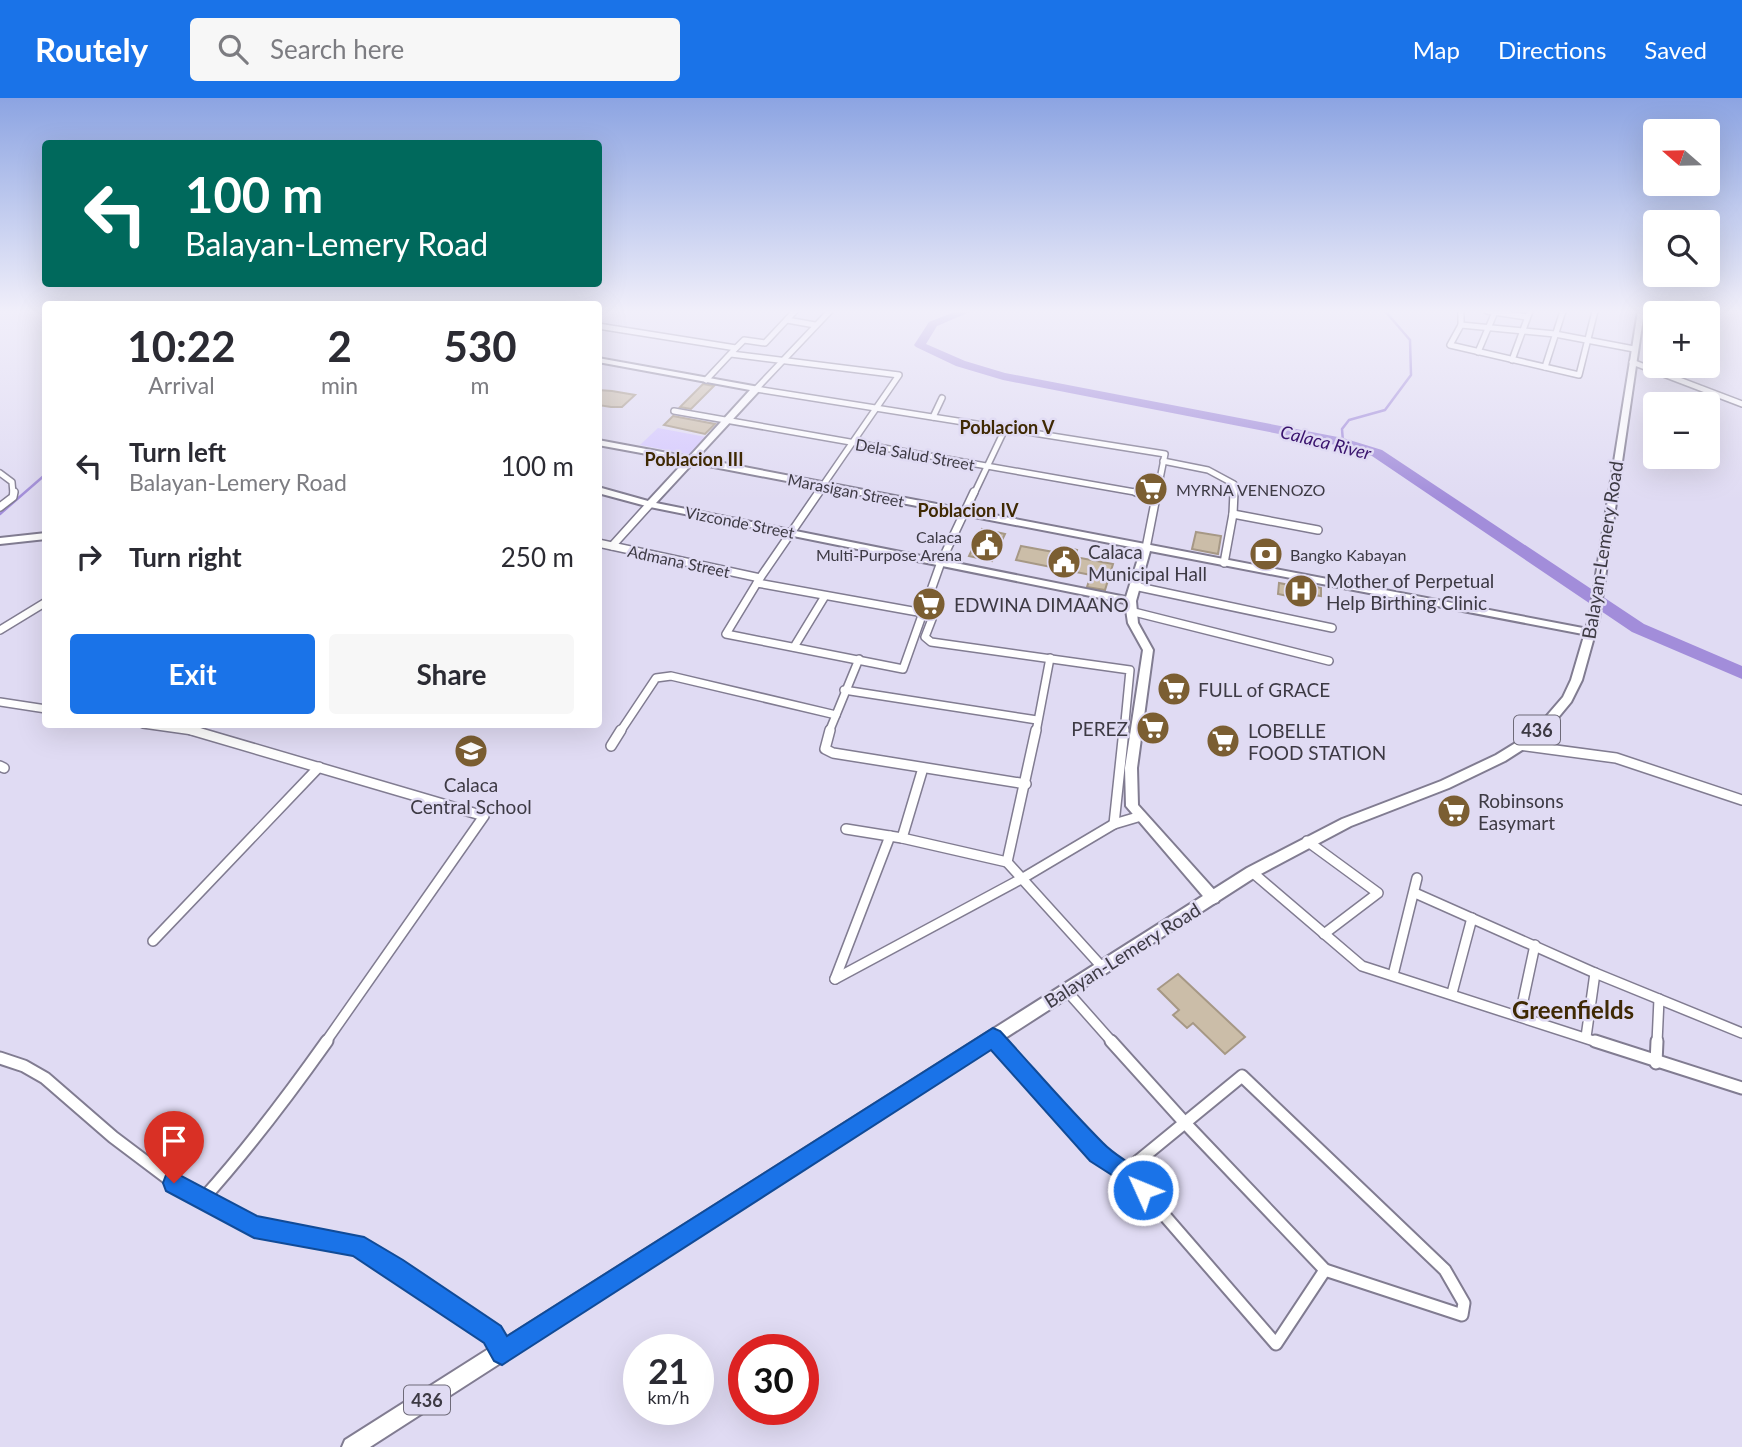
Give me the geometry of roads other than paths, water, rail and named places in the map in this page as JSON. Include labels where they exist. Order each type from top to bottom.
[{"type":"main road","points":[[673,374],[756,389]]},
{"type":"main road","name":"Balayan-Lemery Road","points":[[352,1447],[1252,872],[1307,841],[1488,764],[1520,745],[1566,701],[1578,678],[1588,632],[1594,619],[1630,374]]},
{"type":"main road","points":[[650,504],[756,389]]},
{"type":"main road","name":"Marasigan Street","points":[[602,443],[1588,632]]},
{"type":"main road","name":"Vizconde Street","points":[[602,490],[650,504],[941,562],[1130,606]]},
{"type":"main road","points":[[0,541],[42,536]]},
{"type":"main road","points":[[1146,548],[1130,606],[1130,622],[1148,650],[1131,768],[1132,806],[1213,898]]},
{"type":"street","points":[[706,380],[712,374]]},
{"type":"street","points":[[756,389],[769,374]]},
{"type":"street","points":[[890,374],[899,375],[758,581],[726,634],[903,668],[941,562],[1005,429]]},
{"type":"street","points":[[1663,374],[1742,404]]},
{"type":"street","points":[[756,389],[1005,429],[1164,458],[1208,470],[1234,484],[1233,514],[1224,563]]},
{"type":"street","points":[[933,417],[942,398]]},
{"type":"street","name":"Dela Salud Street","points":[[674,411],[1156,496]]},
{"type":"street","points":[[1146,548],[1164,458]]},
{"type":"street","points":[[0,473],[11,478],[15,485],[13,497],[0,508]]},
{"type":"street","points":[[612,546],[650,504]]},
{"type":"street","points":[[1233,514],[1318,530]]},
{"type":"street","name":"Admana Street","points":[[602,544],[825,596],[922,612]]},
{"type":"street","points":[[1134,586],[1332,628]]},
{"type":"street","points":[[794,647],[825,596]]},
{"type":"street","points":[[1,629],[42,604]]},
{"type":"street","points":[[1130,606],[1329,661]]},
{"type":"street","points":[[922,612],[932,616],[925,637],[927,640],[1130,670],[1114,824]]},
{"type":"street","points":[[1007,862],[1026,784],[1050,658]]},
{"type":"street","points":[[859,659],[844,690],[825,741],[825,749],[834,753],[1026,784]]},
{"type":"street","points":[[611,746],[656,678],[671,676],[836,715]]},
{"type":"street","points":[[844,690],[1037,720]]},
{"type":"street","points":[[0,702],[42,708]]},
{"type":"street","points":[[200,728],[484,816],[288,1096],[233,1166],[203,1199]]},
{"type":"street","points":[[1520,745],[1616,758],[1742,800]]},
{"type":"street","points":[[153,942],[319,767]]},
{"type":"street","points":[[902,838],[923,768]]},
{"type":"street","points":[[890,836],[835,979],[1023,878],[1114,824],[1140,816]]},
{"type":"street","points":[[846,829],[902,838],[1007,862],[1103,968]]},
{"type":"street","points":[[1307,841],[1378,893],[1324,934]]},
{"type":"street","points":[[1252,872],[1362,966],[1520,1015],[1656,1063],[1742,1088]]},
{"type":"street","points":[[1393,975],[1417,878]]},
{"type":"street","points":[[1415,893],[1595,973],[1742,1033]]},
{"type":"street","points":[[1452,993],[1472,918]]},
{"type":"street","points":[[1520,1015],[1535,945]]},
{"type":"street","points":[[1586,1037],[1595,973]]},
{"type":"street","points":[[1066,990],[1185,1123],[1325,1270],[1462,1315],[1464,1303],[1445,1270],[1242,1076],[1185,1123],[1126,1171]]},
{"type":"street","points":[[1656,1063],[1659,999]]},
{"type":"street","points":[[993,1037],[1098,1154],[1126,1171],[1276,1344],[1325,1270]]},
{"type":"street","points":[[0,1058],[24,1066],[45,1078],[113,1137],[174,1183],[254,1227],[356,1245],[395,1268],[493,1335],[502,1353]]},
{"type":"waterway","name":"Calaca River","points":[[995,374],[1046,386],[1343,442],[1377,453],[1638,628],[1742,673]]},
{"type":"waterway","points":[[1343,442],[1342,429],[1349,420],[1385,410],[1411,374]]},
{"type":"waterway","points":[[0,514],[42,477]]},
{"type":"place","name":"MYRNA VENENOZO","points":[[1151,489]]},
{"type":"place","name":"Calaca Multi-Purpose Arena","points":[[987,545]]},
{"type":"place","name":"Bangko Kabayan","points":[[1266,554]]},
{"type":"place","name":"Calaca Municipal Hall","points":[[1064,562]]},
{"type":"place","name":"Mother of Perpetual Help Birthing Clinic","points":[[1301,591]]},
{"type":"place","name":"EDWINA DIMAANO","points":[[929,604]]},
{"type":"place","name":"FULL of GRACE","points":[[1174,689]]},
{"type":"place","name":"PEREZ","points":[[1153,728]]},
{"type":"place","name":"LOBELLE FOOD STATION","points":[[1223,741]]},
{"type":"place","name":"Calaca Central School","points":[[471,751]]},
{"type":"place","name":"Robinsons Easymart","points":[[1454,811]]},
{"type":"district","name":"Poblacion V","points":[[1007,427]]},
{"type":"district","name":"Poblacion III","points":[[694,459]]},
{"type":"district","name":"Poblacion IV","points":[[968,510]]},
{"type":"district","name":"Greenfields","points":[[1573,1009]]}]
